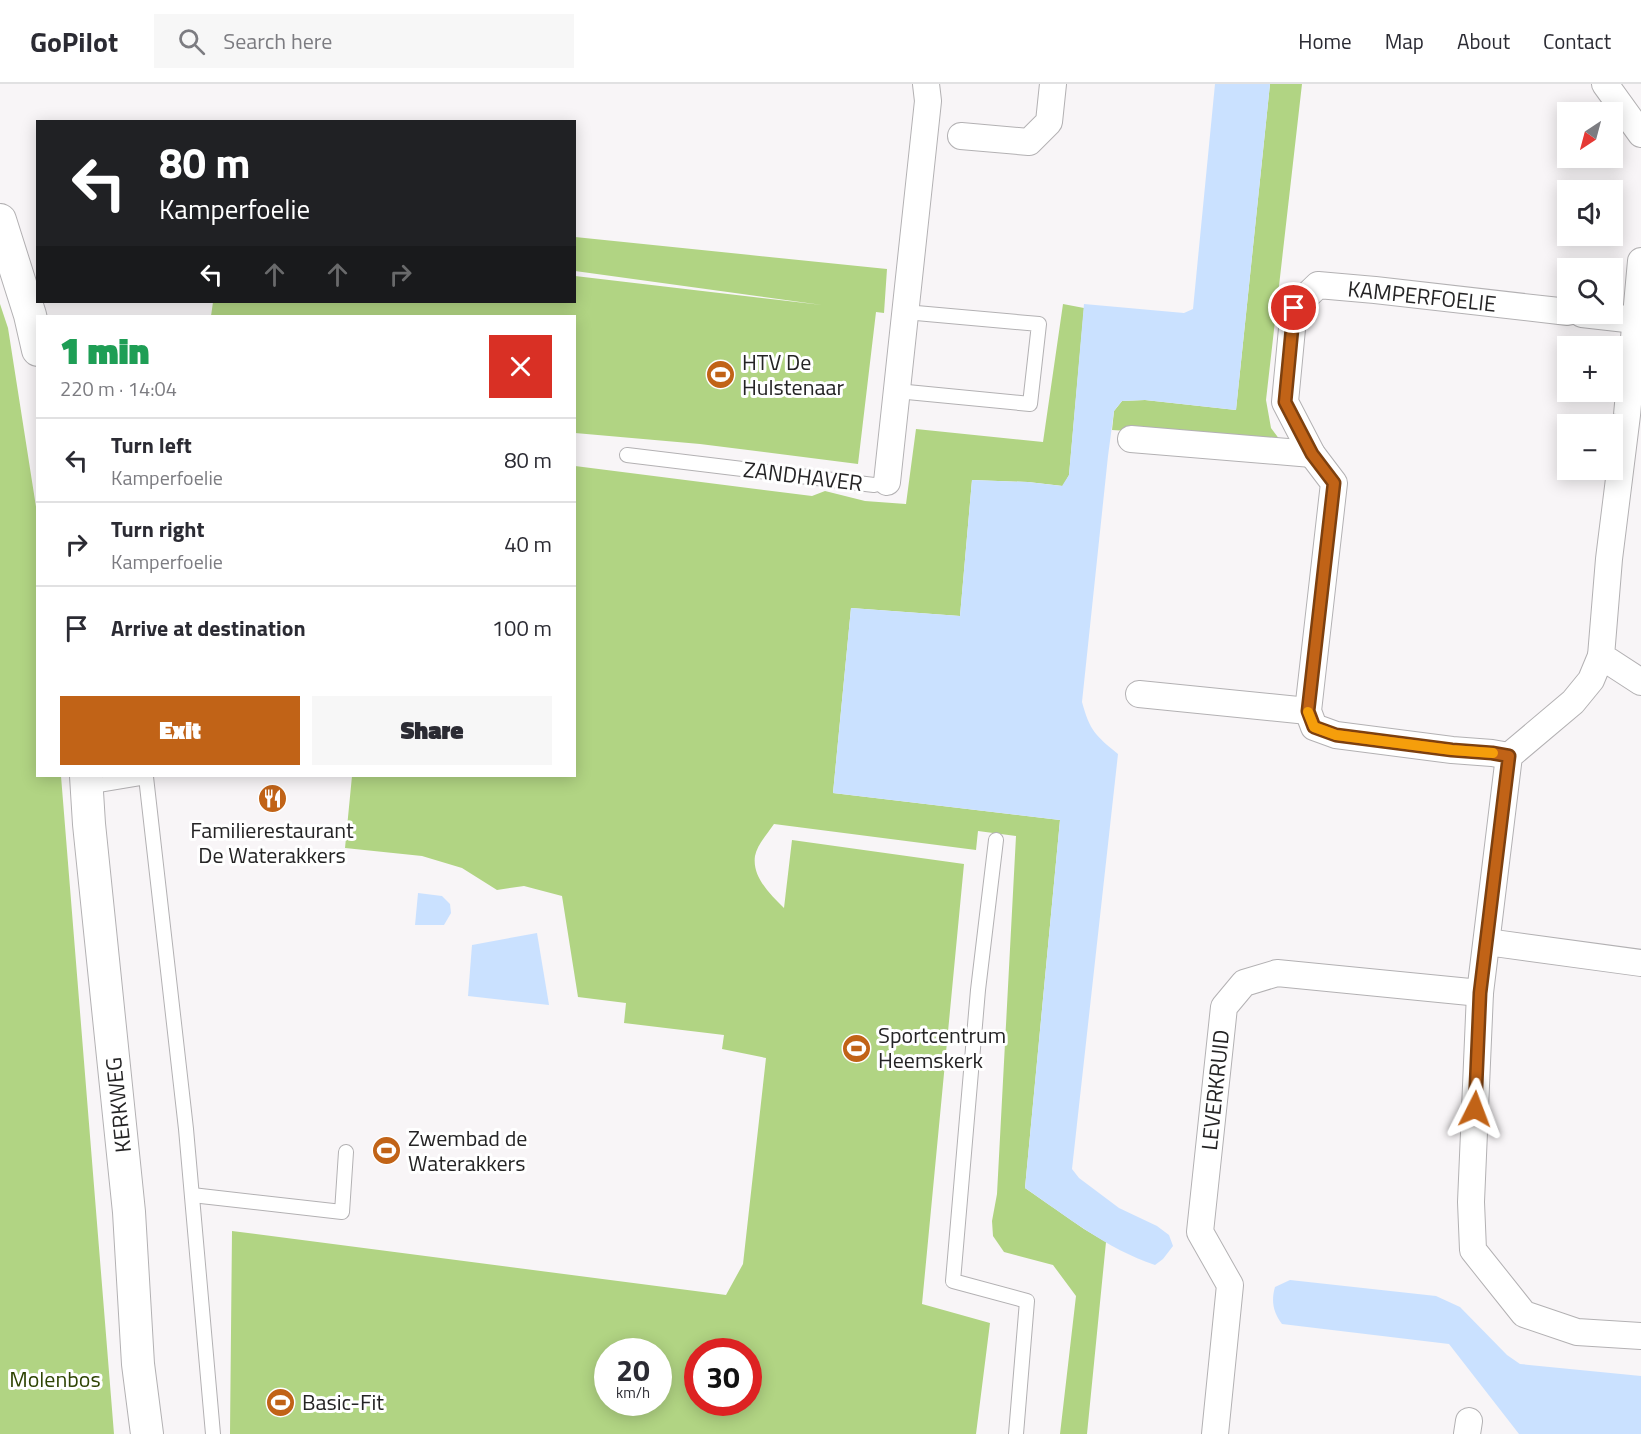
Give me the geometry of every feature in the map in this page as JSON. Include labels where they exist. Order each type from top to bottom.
[{"type":"street","name":"ZANDHAVER","points":[[887,482],[928,101],[926,84]]},
{"type":"street","points":[[961,136],[1029,142],[1049,122],[1053,84]]},
{"type":"street","points":[[1605,84],[1641,134]]},
{"type":"street","points":[[0,220],[36,341]]},
{"type":"street","points":[[1641,261],[1635,320],[1634,416],[1610,559],[1601,656],[1591,680],[1573,702],[1509,756],[1480,993],[1471,1202],[1473,1250],[1524,1314],[1577,1332],[1641,1336]]},
{"type":"street","name":"KAMPERFOELIE","points":[[1308,711],[1334,483],[1312,454],[1285,402],[1294,308],[1318,285],[1557,311]]},
{"type":"street","points":[[1623,319],[1635,320]]},
{"type":"street","points":[[1131,439],[1312,454]]},
{"type":"street","points":[[1601,656],[1641,682]]},
{"type":"street","points":[[1139,694],[1308,711],[1314,727],[1336,735],[1509,756]]},
{"type":"street","name":"KERKWEG","points":[[86,781],[129,1212],[138,1364],[147,1434]]},
{"type":"street","points":[[1487,942],[1641,963]]},
{"type":"street","name":"LEVERKRUID","points":[[1215,1434],[1230,1285],[1200,1232],[1224,1007],[1244,983],[1277,973],[1480,993]]},
{"type":"lane","points":[[897,391],[1030,404],[1039,324],[905,312]]},
{"type":"lane","name":"ZANDHAVER","points":[[627,455],[874,485],[887,482]]},
{"type":"lane","points":[[86,781],[134,777]]},
{"type":"lane","points":[[146,777],[186,1129],[213,1434]]},
{"type":"lane","points":[[996,840],[978,990],[953,1281],[1027,1301],[1016,1434]]},
{"type":"lane","points":[[192,1195],[342,1212],[346,1152]]},
{"type":"green space","points":[[1270,84],[1302,84],[1266,400],[1271,428],[1280,440],[1112,430],[1114,411],[1122,401],[1145,400],[1236,410]]},
{"type":"green space","name":"HTV De Hulstenaar","points":[[576,237],[887,269],[884,313],[876,312],[858,464],[700,444],[576,433],[576,315],[211,315],[213,303],[576,303],[576,276],[822,305],[576,271]]},
{"type":"green space","name":"Molenbos","points":[[0,304],[8,328],[36,507],[36,777],[61,777],[114,1434],[0,1434]]},
{"type":"green space","points":[[1063,304],[1084,308],[1069,475],[1063,486],[972,480],[960,616],[851,608],[833,793],[1060,820],[1025,1188],[1106,1242],[1087,1434],[1060,1434],[1076,1296],[1053,1265],[1004,1252],[993,1236],[992,1221],[997,1194],[1016,836],[978,831],[976,850],[774,824],[758,848],[755,864],[763,885],[784,908],[792,840],[964,864],[922,1304],[990,1323],[976,1434],[230,1434],[232,1231],[726,1295],[743,1264],[766,1058],[722,1049],[724,1035],[624,1023],[626,1003],[578,997],[562,896],[524,886],[497,890],[462,868],[422,856],[345,848],[352,777],[576,777],[576,466],[812,496],[825,491],[865,501],[906,504],[916,429],[1043,442]]},
{"type":"water","points":[[1215,84],[1270,84],[1236,410],[1145,400],[1122,401],[1114,411],[1082,702],[1094,732],[1118,754],[1072,1169],[1079,1178],[1119,1208],[1157,1226],[1169,1235],[1173,1246],[1155,1265],[1104,1241],[1025,1188],[1060,820],[833,793],[851,608],[960,616],[972,480],[1062,486],[1069,475],[1084,304],[1184,313],[1193,309]]},
{"type":"water","points":[[418,893],[442,896],[450,904],[451,913],[444,925],[415,925]]},
{"type":"water","points":[[537,933],[549,1005],[468,996],[472,945]]},
{"type":"water","points":[[1290,1280],[1436,1296],[1460,1307],[1507,1355],[1520,1364],[1641,1376],[1641,1434],[1519,1434],[1449,1344],[1282,1324],[1273,1302],[1274,1292],[1275,1287]]},
{"type":"slow traffic","points":[[1308,712],[1314,727],[1336,735],[1493,753]]},
{"type":"place","name":"HTV De Hulstenaar","points":[[721,375]]},
{"type":"place","name":"Familierestaurant De Waterakkers","points":[[272,798]]},
{"type":"place","name":"Sportcentrum Heemskerk","points":[[857,1048]]},
{"type":"place","name":"Zwembad de Waterakkers","points":[[387,1151]]},
{"type":"place","name":"Basic-Fit","points":[[281,1402]]},
{"type":"route","points":[[1294,308],[1285,402],[1312,454],[1334,483],[1308,711],[1314,727],[1336,735],[1509,756],[1480,993],[1475,1109]]}]
